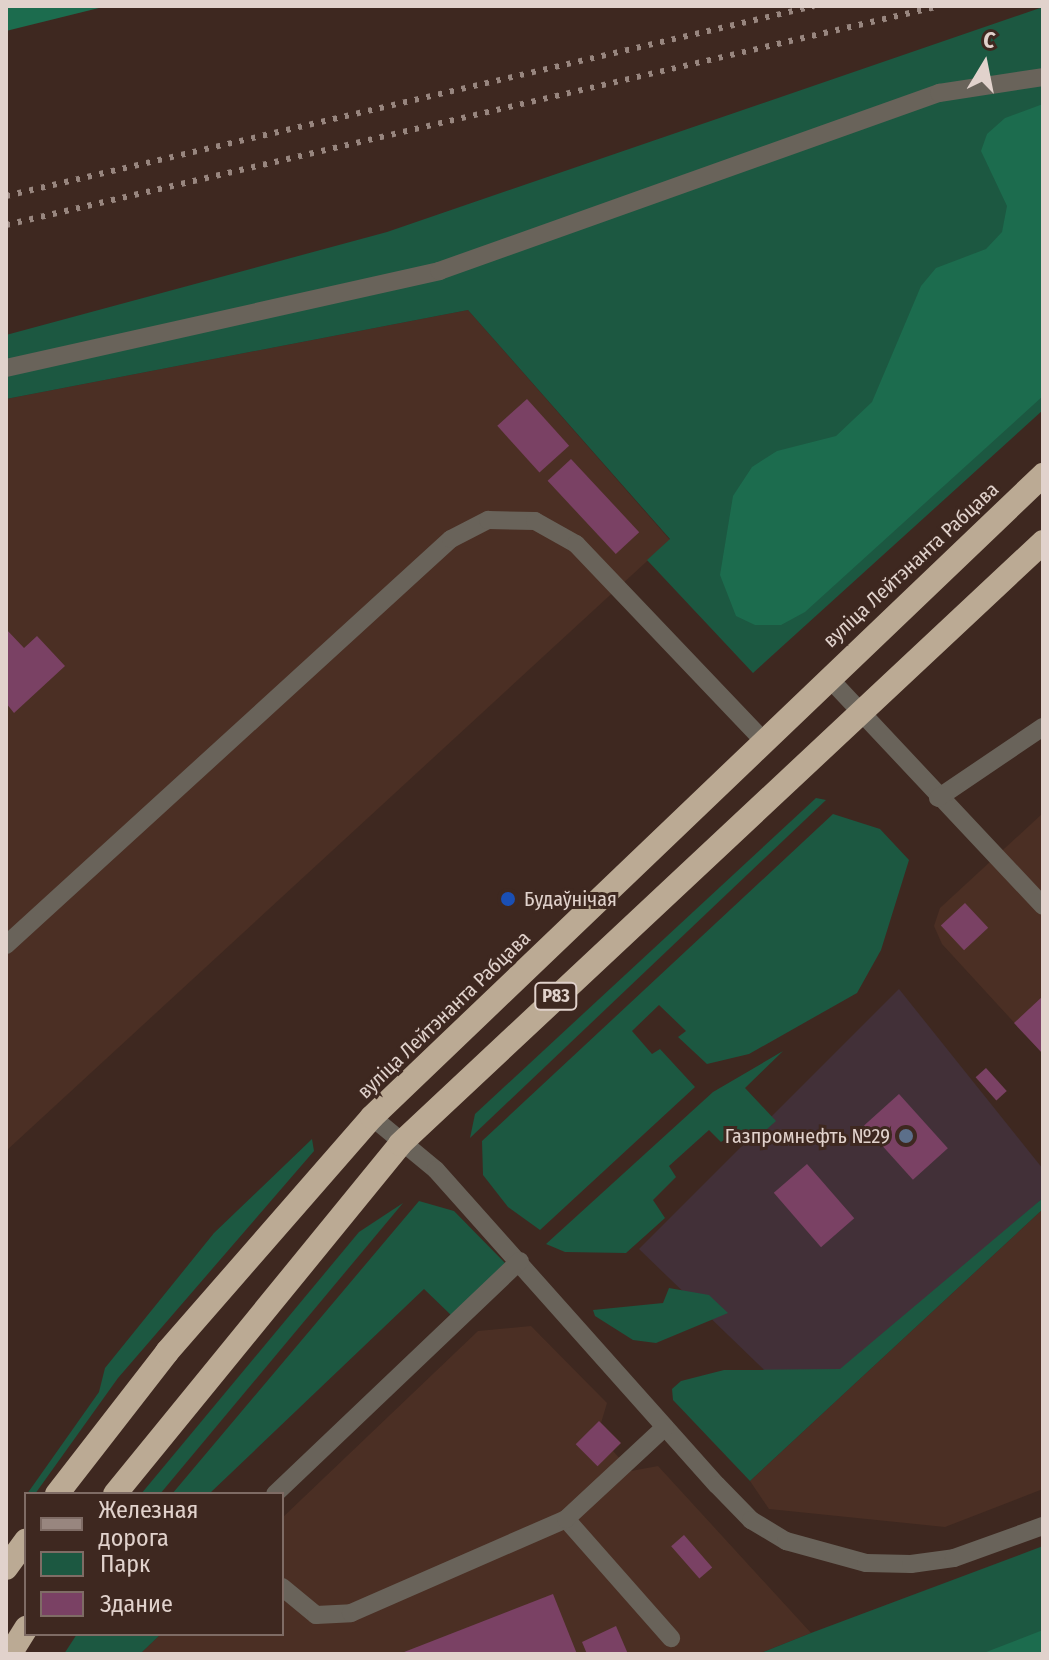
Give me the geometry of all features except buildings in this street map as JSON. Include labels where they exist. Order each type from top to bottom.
[{"type":"highway","name":"вуліца Лейтэнанта Рабцава","points":[[59,1492],[157,1364],[372,1117],[762,739],[1043,475]]},
{"type":"highway","name":"Р83","points":[[117,1492],[400,1144],[857,710],[1043,542]]},
{"type":"highway","points":[[6,1568],[24,1543]]},
{"type":"highway","points":[[10,1654],[24,1631]]},
{"type":"lane","points":[[6,368],[439,271],[939,93],[1043,77]]},
{"type":"lane","points":[[6,945],[451,539],[488,520],[535,521],[576,544],[762,739]]},
{"type":"lane","points":[[828,677],[938,798],[1043,906]]},
{"type":"lane","points":[[938,798],[1043,727]]},
{"type":"lane","points":[[372,1117],[400,1144],[436,1170],[751,1520],[824,1555],[866,1563],[954,1558],[1043,1526]]},
{"type":"lane","points":[[277,1492],[520,1261]]},
{"type":"lane","points":[[284,1589],[304,1610],[341,1616],[566,1519],[665,1427]]},
{"type":"lane","points":[[566,1519],[671,1638]]},
{"type":"shaded area","points":[[468,310],[670,540],[6,1151],[6,399]]},
{"type":"shaded area","points":[[1043,813],[1043,1054],[942,944],[934,926],[940,908]]},
{"type":"shaded area","points":[[899,989],[1043,1169],[1043,1198],[812,1416],[639,1249]]},
{"type":"shaded area","points":[[1043,1209],[1043,1489],[945,1527],[769,1509],[750,1481]]},
{"type":"shaded area","points":[[531,1326],[607,1403],[601,1423],[621,1443],[613,1451],[631,1471],[658,1466],[811,1633],[758,1654],[140,1654],[159,1636],[284,1636],[284,1516],[478,1331]]},
{"type":"green space","points":[[6,6],[107,6],[6,31]]},
{"type":"green space","points":[[1043,7],[1043,410],[753,673],[647,560],[670,539],[468,310],[6,399],[6,335],[387,232]]},
{"type":"green space","points":[[1043,104],[1043,396],[805,612],[781,625],[755,625],[736,616],[720,575],[733,496],[752,467],[777,451],[836,436],[872,402],[921,286],[936,268],[986,249],[1002,232],[1007,206],[981,151],[987,134],[1005,118]]},
{"type":"green space","points":[[816,798],[826,800],[470,1138],[475,1114]]},
{"type":"green space","points":[[833,814],[880,829],[909,860],[881,950],[857,993],[749,1054],[707,1064],[678,1037],[686,1031],[659,1005],[632,1031],[652,1054],[660,1049],[695,1087],[540,1230],[508,1207],[483,1175],[482,1141]]},
{"type":"green space","points":[[783,1051],[745,1088],[776,1121],[750,1144],[739,1130],[721,1142],[709,1130],[669,1166],[676,1177],[653,1200],[665,1218],[626,1253],[565,1252],[546,1244],[713,1092]]},
{"type":"green space","points":[[312,1139],[314,1151],[118,1378],[36,1492],[28,1492],[99,1392],[105,1368],[214,1233]]},
{"type":"green space","points":[[1043,1198],[1043,1209],[750,1481],[673,1400],[672,1389],[681,1381],[724,1370],[840,1369]]},
{"type":"green space","points":[[419,1201],[454,1211],[506,1264],[452,1316],[424,1289],[211,1492],[174,1492]]},
{"type":"green space","points":[[403,1203],[162,1492],[143,1492],[359,1232]]},
{"type":"green space","points":[[669,1288],[709,1295],[728,1313],[656,1343],[633,1340],[595,1316],[593,1310],[663,1303]]},
{"type":"green space","points":[[1043,1546],[1043,1654],[758,1654],[811,1633]]},
{"type":"green space","points":[[1043,1630],[1043,1654],[981,1654]]},
{"type":"green space","points":[[76,1636],[159,1636],[140,1654],[64,1654]]},
{"type":"railway","points":[[6,196],[814,6]]},
{"type":"railway","points":[[6,225],[940,6]]},
{"type":"place","name":"Будаўнічая","points":[[508,899]]},
{"type":"place","name":"Газпромнефть №29","points":[[906,1136]]}]
